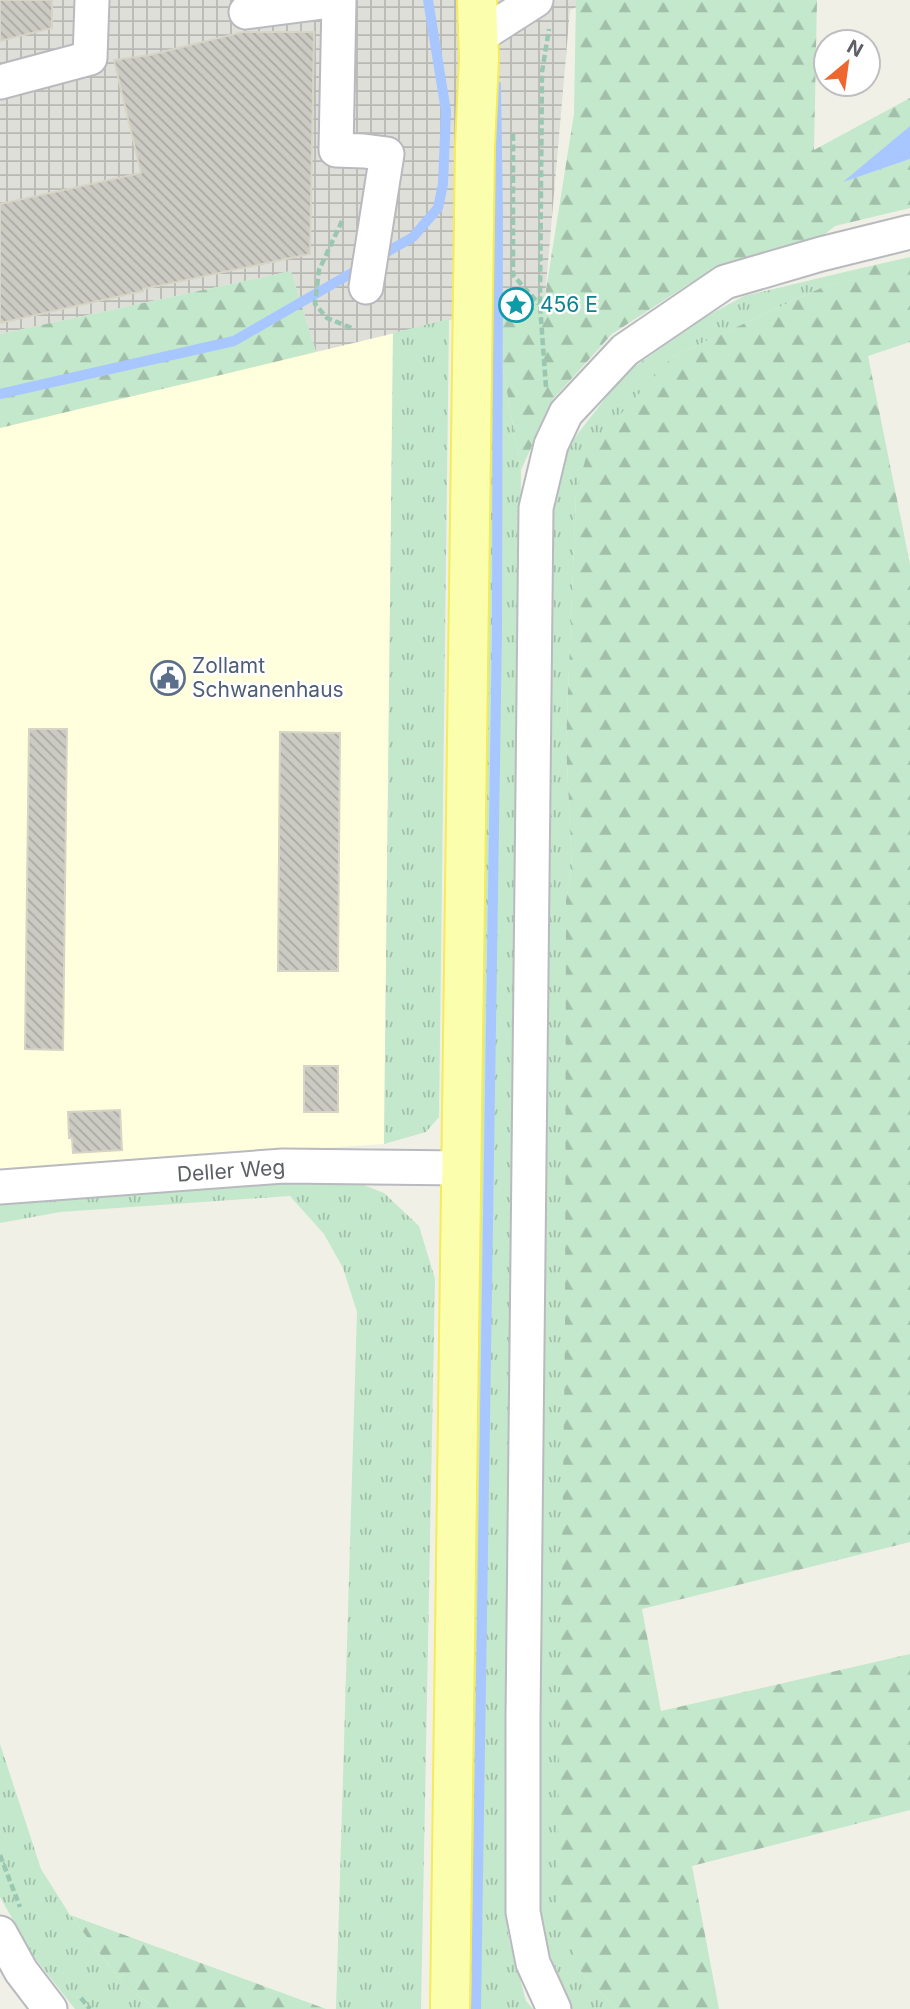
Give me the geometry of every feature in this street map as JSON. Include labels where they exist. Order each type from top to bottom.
[{"type":"main road","points":[[452,0],[458,71],[475,146]]},
{"type":"main road","points":[[450,2009],[477,0]]},
{"type":"street","points":[[246,12],[339,1],[336,150],[387,154],[366,287]]},
{"type":"street","points":[[0,82],[90,58],[92,12]]},
{"type":"street","points":[[478,37],[543,12]]},
{"type":"street","points":[[554,2009],[533,1963],[523,1912],[537,508],[551,445],[566,413],[625,350],[725,282],[910,232]]},
{"type":"street","name":"Deller Weg","points":[[0,1187],[283,1166],[461,1168]]},
{"type":"street","points":[[0,1933],[21,1971],[50,2009]]},
{"type":"path","points":[[543,12],[540,304],[551,445]]},
{"type":"path","points":[[513,124],[513,275],[540,304]]},
{"type":"shaded area","points":[[0,0],[593,0],[570,10],[545,297],[316,352],[291,271],[0,334]]},
{"type":"shaded area","points":[[393,333],[384,1144],[0,1170],[0,428]]},
{"type":"green space","points":[[576,0],[817,0],[816,28],[812,28],[814,150],[910,98],[910,126],[845,181],[910,159],[910,208],[835,226],[807,248],[689,284],[612,334],[553,399],[521,470],[492,307],[545,296],[574,114]]},
{"type":"green space","points":[[910,257],[910,342],[868,356],[910,564],[910,1542],[642,1609],[661,1711],[910,1654],[910,1810],[692,1866],[719,2009],[616,2009],[582,1973],[557,1910],[565,1336],[566,900],[572,868],[566,743],[576,494],[588,450],[672,357],[823,287],[850,280],[849,271]]},
{"type":"green space","points":[[291,271],[316,352],[0,428],[0,334]]},
{"type":"green space","points":[[849,271],[851,280],[823,287],[672,357],[576,494],[566,743],[572,868],[566,900],[582,1973],[616,2009],[570,2009],[538,1922],[550,523],[569,445],[625,373],[707,316],[744,296]]},
{"type":"green space","points":[[492,307],[521,470],[507,1599],[508,1935],[526,2001],[533,2009],[473,2009],[468,1891]]},
{"type":"green space","points":[[449,319],[439,1117],[426,1132],[384,1144],[393,333]]},
{"type":"green space","points":[[307,1176],[348,1179],[384,1193],[419,1226],[435,1279],[421,2009],[336,2009],[357,1312],[343,1268],[324,1234],[290,1196],[60,1212],[0,1223],[0,1202]]},
{"type":"green space","points":[[0,1744],[41,1869],[70,1915],[125,1986],[156,2009],[75,2009],[34,1957],[0,1897]]},
{"type":"green space","points":[[70,1915],[326,2009],[156,2009],[125,1986]]},
{"type":"water","points":[[910,126],[910,159],[843,182]]},
{"type":"building","points":[[0,0],[52,0],[52,28],[0,41]]},
{"type":"building","points":[[243,32],[314,32],[310,254],[143,289],[0,323],[0,204],[141,173],[114,60],[150,55]]},
{"type":"building","points":[[29,729],[67,729],[63,1050],[25,1049]]},
{"type":"building","points":[[280,732],[340,733],[338,971],[278,971]]},
{"type":"building","points":[[304,1066],[338,1066],[338,1112],[304,1112]]},
{"type":"building","points":[[120,1110],[122,1150],[73,1153],[72,1138],[69,1138],[68,1112]]},
{"type":"waterway","points":[[378,257],[413,237],[438,208],[443,184],[446,111],[428,0]]},
{"type":"waterway","points":[[476,2009],[497,630],[496,85]]},
{"type":"waterway","points":[[0,394],[234,341],[362,267]]},
{"type":"place","name":"456 E","points":[[516,305]]},
{"type":"place","name":"Zollamt Schwanenhaus","points":[[168,678]]}]
